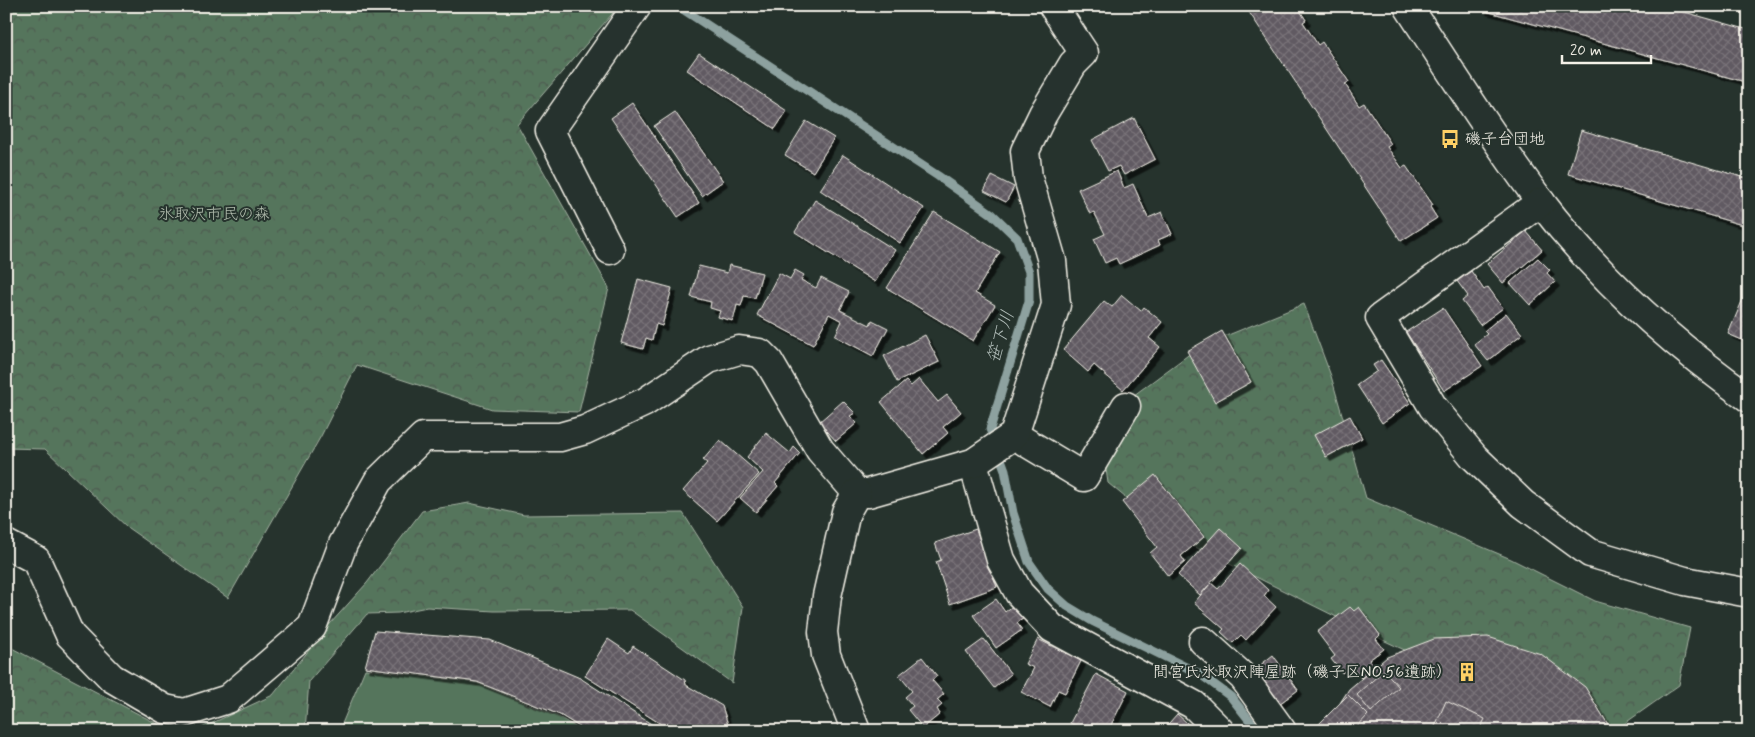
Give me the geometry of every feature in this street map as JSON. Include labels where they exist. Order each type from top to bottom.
[{"type":"street","points":[[610,250],[550,130],[637,6]]},
{"type":"street","points":[[6,544],[36,560],[70,636],[112,678],[165,709],[184,713],[228,699],[312,627],[343,544],[378,482],[423,437],[560,437],[585,430],[645,402],[709,359],[739,350],[760,353],[769,362],[820,450],[857,493],[868,493],[973,463],[1014,435],[1056,305],[1052,262],[1028,178],[1025,151],[1043,114],[1074,64],[1084,53],[1053,6]]},
{"type":"street","points":[[1408,6],[1480,117],[1541,202],[1588,258],[1652,322],[1718,377],[1749,398]]},
{"type":"street","points":[[1541,202],[1380,318],[1433,408],[1474,458],[1523,504],[1590,553],[1685,581],[1749,593]]},
{"type":"street","points":[[1014,435],[1084,477],[1126,406]]},
{"type":"street","points":[[973,463],[1001,560],[1019,593],[1052,628],[1194,704],[1220,731]]},
{"type":"street","points":[[856,731],[826,655],[823,632],[827,596],[846,512],[857,493]]},
{"type":"street","points":[[1202,641],[1243,677],[1282,731]]},
{"type":"green space","name":"氷取沢市民の森","points":[[6,6],[619,6],[517,124],[609,288],[579,412],[492,409],[357,365],[321,436],[228,598],[128,528],[45,449],[6,448]]},
{"type":"green space","points":[[1304,304],[1331,376],[1366,498],[1511,559],[1595,601],[1690,628],[1679,685],[1614,731],[1526,706],[1385,641],[1169,534],[1108,483],[1099,421],[1199,347]]},
{"type":"green space","points":[[469,503],[524,515],[683,513],[743,607],[732,683],[630,610],[494,611],[427,607],[398,613],[367,614],[309,681],[305,731],[195,731],[273,695],[330,624],[367,583],[422,511]]},
{"type":"green space","points":[[6,645],[171,731],[6,731]]},
{"type":"green space","points":[[365,669],[477,683],[559,717],[582,731],[339,731]]},
{"type":"building","points":[[1245,6],[1297,6],[1306,20],[1303,22],[1318,45],[1322,42],[1349,82],[1345,84],[1359,106],[1364,103],[1391,144],[1387,147],[1402,168],[1406,166],[1433,205],[1430,207],[1437,218],[1401,241]]},
{"type":"building","points":[[1483,6],[1663,6],[1749,30],[1749,83],[1482,10]]},
{"type":"building","points":[[699,53],[787,111],[775,129],[687,70]]},
{"type":"building","points":[[632,103],[699,203],[678,217],[611,118]]},
{"type":"building","points":[[675,112],[723,181],[702,196],[654,126]]},
{"type":"building","points":[[1134,118],[1155,159],[1124,175],[1119,166],[1108,171],[1092,140]]},
{"type":"building","points":[[806,121],[834,138],[813,172],[785,155]]},
{"type":"building","points":[[1581,130],[1749,179],[1749,227],[1568,174]]},
{"type":"building","points":[[843,155],[924,208],[900,243],[820,190]]},
{"type":"building","points":[[1117,171],[1124,188],[1133,184],[1148,218],[1162,212],[1172,234],[1158,240],[1160,245],[1119,264],[1116,258],[1105,263],[1094,239],[1105,234],[1094,212],[1090,214],[1078,189]]},
{"type":"building","points":[[992,176],[1014,187],[1006,202],[984,191]]},
{"type":"building","points":[[815,200],[895,250],[875,282],[795,232]]},
{"type":"building","points":[[934,212],[1000,252],[975,293],[995,305],[973,341],[887,288]]},
{"type":"building","points":[[1526,231],[1542,250],[1503,283],[1487,264]]},
{"type":"building","points":[[1538,258],[1550,270],[1547,273],[1555,282],[1530,305],[1510,283]]},
{"type":"building","points":[[729,265],[762,273],[755,298],[744,296],[741,306],[737,305],[733,321],[718,317],[720,311],[710,308],[711,302],[691,297],[699,266],[727,273]]},
{"type":"building","points":[[795,270],[804,275],[801,280],[816,288],[821,278],[849,292],[840,310],[870,325],[872,320],[888,328],[873,356],[835,336],[842,321],[829,314],[813,345],[757,315],[779,273],[790,279]]},
{"type":"building","points":[[1471,271],[1484,290],[1488,287],[1503,308],[1480,325],[1462,301],[1468,296],[1457,281]]},
{"type":"building","points":[[638,279],[672,288],[662,326],[656,324],[652,340],[646,338],[643,349],[621,343]]},
{"type":"building","points":[[1746,292],[1749,293],[1749,343],[1728,334]]},
{"type":"building","points":[[1122,295],[1141,311],[1144,307],[1162,322],[1149,338],[1160,347],[1123,390],[1094,365],[1088,372],[1063,350],[1104,301],[1112,307]]},
{"type":"building","points":[[1443,308],[1482,366],[1444,391],[1406,332]]},
{"type":"building","points":[[1506,313],[1522,334],[1488,361],[1474,344],[1487,334],[1484,331]]},
{"type":"building","points":[[1222,331],[1251,382],[1215,402],[1187,351]]},
{"type":"building","points":[[925,335],[939,362],[897,382],[884,356]]},
{"type":"building","points":[[1381,360],[1410,403],[1382,423],[1357,385],[1377,371],[1373,365]]},
{"type":"building","points":[[919,379],[938,402],[947,395],[961,412],[943,427],[948,433],[923,454],[881,402],[906,381],[911,386]]},
{"type":"building","points":[[843,401],[855,413],[850,416],[857,423],[836,441],[819,422]]},
{"type":"building","points":[[1350,416],[1362,438],[1326,457],[1314,435]]},
{"type":"building","points":[[766,433],[790,453],[794,447],[800,453],[775,483],[778,486],[756,512],[740,498],[763,472],[747,457]]},
{"type":"building","points":[[720,440],[759,474],[717,521],[683,491],[707,463],[703,460]]},
{"type":"building","points":[[1155,475],[1204,537],[1181,556],[1185,562],[1168,576],[1150,553],[1157,547],[1122,502]]},
{"type":"building","points":[[1220,528],[1242,548],[1200,595],[1178,575]]},
{"type":"building","points":[[976,529],[997,587],[950,604],[936,562],[941,560],[935,543]]},
{"type":"building","points":[[1240,564],[1268,590],[1264,596],[1276,607],[1246,640],[1241,635],[1233,643],[1221,632],[1224,629],[1194,603],[1211,583],[1218,589]]},
{"type":"building","points":[[996,599],[1005,612],[1014,605],[1024,618],[1017,623],[1022,630],[996,648],[973,615]]},
{"type":"building","points":[[1350,607],[1354,611],[1359,607],[1380,635],[1376,639],[1384,649],[1369,660],[1375,668],[1361,678],[1351,666],[1342,673],[1331,659],[1335,656],[1317,632]]},
{"type":"building","points":[[375,631],[490,640],[580,678],[662,731],[586,731],[560,715],[477,682],[365,667]]},
{"type":"building","name":"間宮氏氷取沢陣屋跡（磯子区NO.56遺跡）","points":[[1488,637],[1541,654],[1585,687],[1612,731],[1322,731],[1349,689],[1387,657],[1434,639]]},
{"type":"building","points":[[608,639],[629,653],[633,646],[685,680],[686,685],[722,706],[730,731],[672,731],[585,676]]},
{"type":"building","points":[[984,639],[1011,674],[994,688],[966,652]]},
{"type":"building","points":[[1038,639],[1081,661],[1065,693],[1058,690],[1050,707],[1021,692],[1034,668],[1025,664]]},
{"type":"building","points":[[1273,655],[1298,690],[1279,704],[1254,670]]},
{"type":"building","points":[[922,657],[937,676],[932,680],[944,694],[937,700],[942,705],[937,709],[940,714],[923,728],[908,710],[913,706],[905,697],[912,691],[899,675]]},
{"type":"building","points":[[1384,670],[1399,687],[1371,712],[1357,695]]},
{"type":"building","points":[[1096,674],[1128,691],[1108,731],[1085,731],[1070,723]]},
{"type":"building","points":[[1348,695],[1368,715],[1353,731],[1312,731]]},
{"type":"building","points":[[1446,701],[1485,719],[1479,731],[1433,731]]},
{"type":"building","points":[[1177,714],[1196,731],[1162,731]]},
{"type":"waterway","name":"笹下川","points":[[678,6],[938,176],[992,214],[1017,238],[1029,272],[1029,301],[990,429],[1005,470],[1013,513],[1029,562],[1048,589],[1067,606],[1092,621],[1200,674],[1231,697],[1258,731]]},
{"type":"place","name":"磯子台団地","points":[[1450,139]]},
{"type":"place","name":"間宮氏氷取沢陣屋跡（磯子区NO.56遺跡）","points":[[1467,672]]}]
